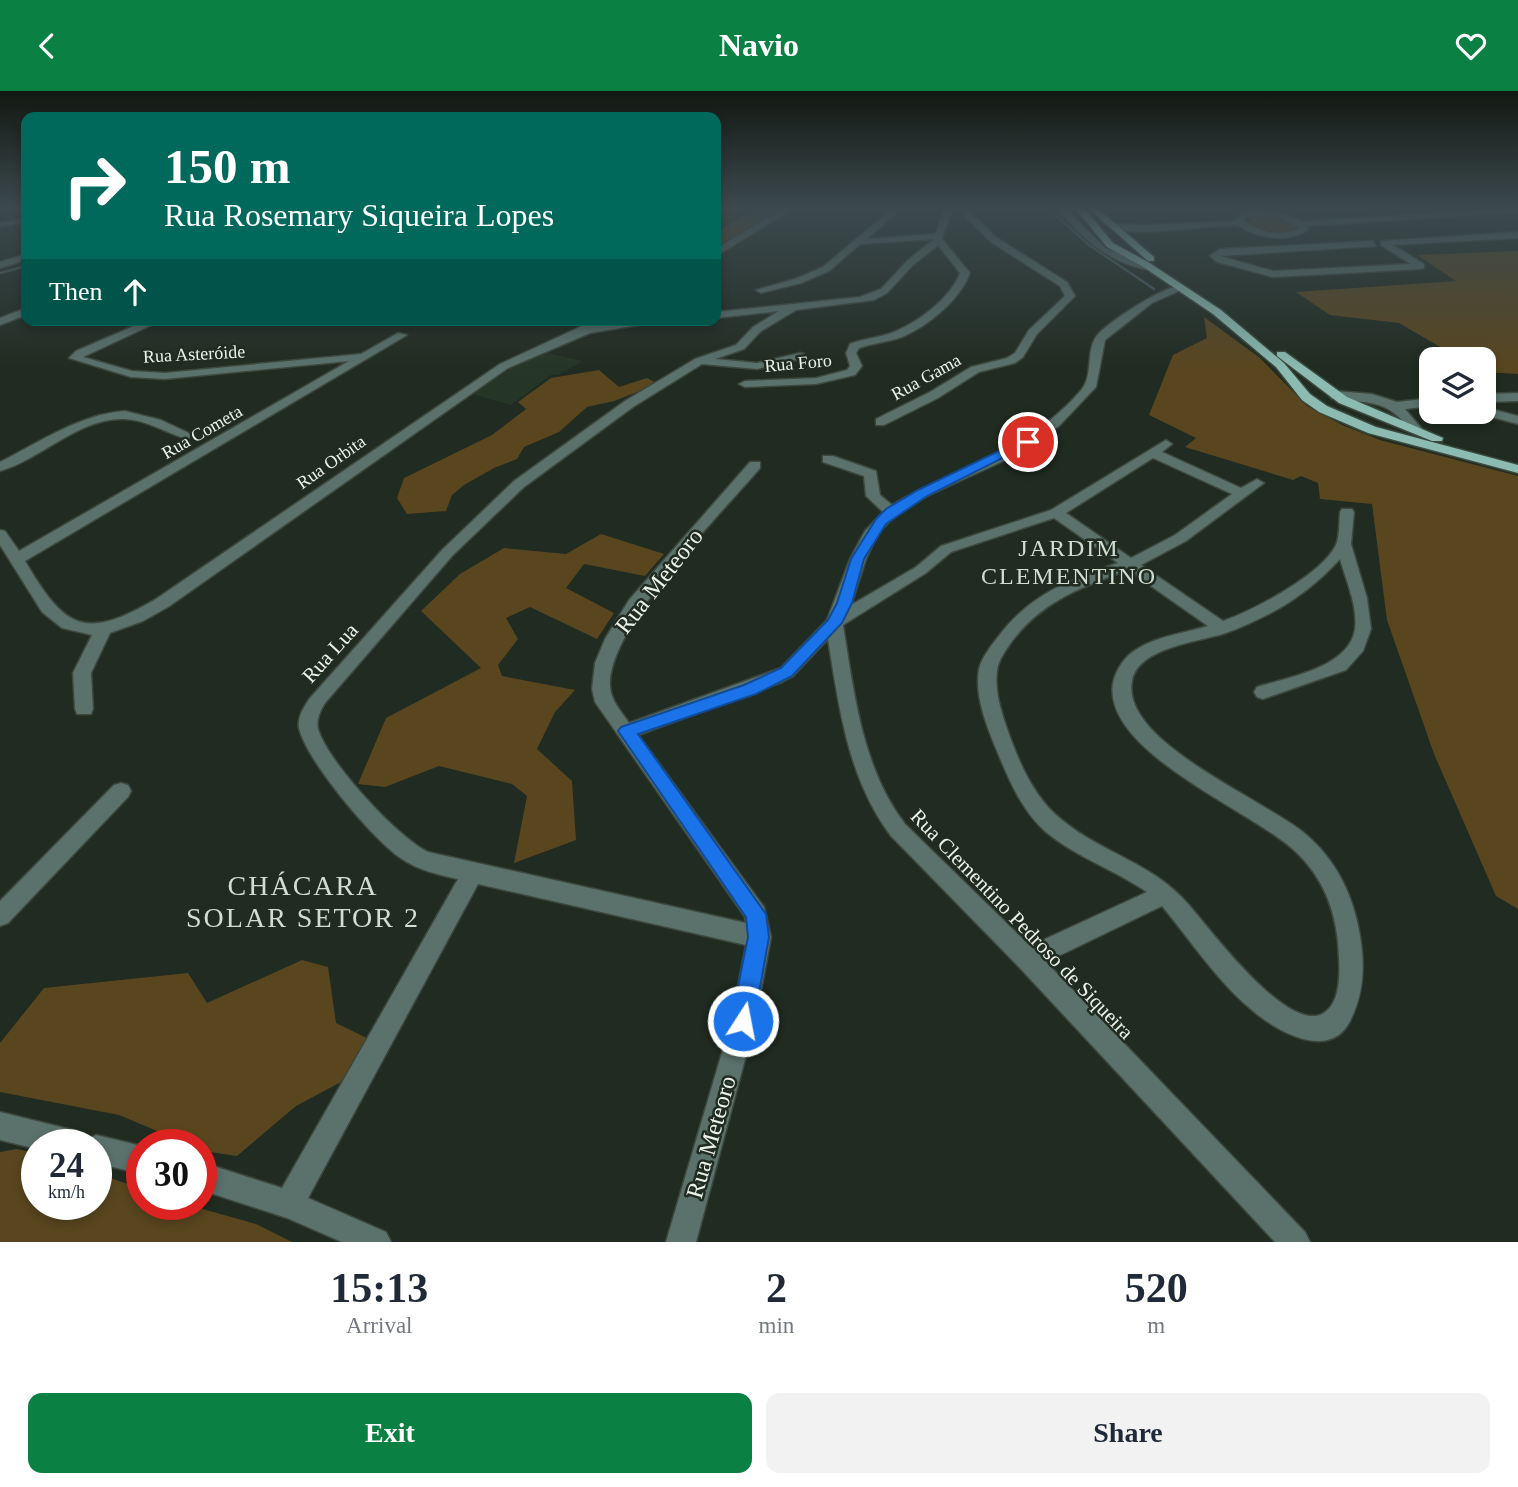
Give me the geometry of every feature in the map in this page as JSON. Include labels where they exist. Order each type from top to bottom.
[{"type":"main road","points":[[1140,262],[1217,312],[1280,365],[1310,400],[1337,418],[1518,469]]},
{"type":"main road","points":[[1155,262],[1231,310],[1267,343],[1335,395],[1435,437],[1518,459]]},
{"type":"main road","points":[[1217,312],[1231,310]]},
{"type":"main road","points":[[1372,430],[1431,442],[1437,439],[1435,437]]},
{"type":"street","points":[[761,290],[816,274],[832,262]]},
{"type":"street","points":[[721,315],[860,300],[877,295],[913,262]]},
{"type":"street","name":"Rua Foro","points":[[746,384],[794,383],[834,378],[855,369],[851,353],[854,347],[906,330],[958,289],[965,272],[958,262]]},
{"type":"street","name":"Rua Gama","points":[[880,422],[934,395],[975,369],[1011,361],[1019,355],[1033,332],[1070,296],[1064,284],[1029,262]]},
{"type":"street","points":[[1129,262],[1150,267]]},
{"type":"street","points":[[1226,262],[1273,274],[1422,265],[1416,262]]},
{"type":"street","points":[[834,623],[844,603],[858,559],[872,531],[891,512],[922,493],[1007,454],[1055,423],[1090,387],[1100,339],[1150,301],[1178,288]]},
{"type":"street","points":[[699,361],[740,347],[757,329],[792,308]]},
{"type":"street","points":[[0,321],[21,313]]},
{"type":"street","name":"Rua Asteróide","points":[[143,326],[80,353],[75,358],[131,374],[164,376],[366,356]]},
{"type":"street","points":[[585,331],[593,326]]},
{"type":"street","points":[[585,331],[620,326]]},
{"type":"street","name":"Rua Orbita","points":[[103,629],[137,618],[162,603],[504,366],[585,331]]},
{"type":"street","name":"Rua Cometa","points":[[18,558],[402,335]]},
{"type":"street","points":[[699,361],[750,366],[777,363],[800,356]]},
{"type":"street","name":"Rua Lua","points":[[699,361],[608,418],[519,484],[491,509],[447,553],[322,695],[309,715],[309,728],[315,744],[384,831],[419,858],[473,873],[759,937]]},
{"type":"street","points":[[807,396],[834,378]]},
{"type":"street","points":[[1335,395],[1375,399],[1397,406],[1419,403]]},
{"type":"street","points":[[1496,398],[1518,397]]},
{"type":"street","points":[[1397,406],[1416,429]]},
{"type":"street","points":[[1496,414],[1518,420]]},
{"type":"street","points":[[0,467],[70,432],[114,415],[130,416],[187,435]]},
{"type":"street","points":[[627,731],[714,703],[776,678],[787,672],[834,623],[921,570],[946,549],[1056,513],[1166,444]]},
{"type":"street","points":[[1152,453],[1249,488],[1168,546],[1130,565],[1060,589],[1037,602],[1000,646],[988,668],[988,686],[997,724],[1023,788],[1039,812],[1061,832],[1096,853],[1129,867],[1165,894],[1226,968],[1259,1002],[1285,1020],[1313,1029],[1331,1025],[1345,1011],[1350,996],[1350,960],[1343,909],[1315,855],[1297,839],[1158,746],[1136,725],[1123,706],[1123,679],[1129,666],[1139,655],[1156,647],[1222,628],[1284,600],[1327,564],[1343,545]]},
{"type":"street","points":[[828,459],[871,474],[873,496],[891,512]]},
{"type":"street","name":"Rua Meteoro","points":[[681,1242],[743,1021],[759,937],[756,914],[604,702],[600,691],[601,669],[618,630],[662,571],[755,465]]},
{"type":"street","points":[[1263,692],[1340,666],[1354,651],[1363,629],[1359,598],[1343,545],[1347,512]]},
{"type":"street","points":[[1056,513],[1222,628]]},
{"type":"street","points":[[0,534],[56,617],[79,628],[103,629],[82,673],[83,709]]},
{"type":"street","name":"Rua Clementino Pedroso de Siqueira","points":[[834,623],[850,712],[868,781],[881,809],[898,830],[1027,959],[1295,1242]]},
{"type":"street","points":[[0,916],[121,791]]},
{"type":"street","points":[[289,1204],[473,873]]},
{"type":"street","points":[[1027,959],[1165,894]]},
{"type":"street","points":[[0,1125],[21,1130]]},
{"type":"street","points":[[217,1181],[289,1204],[376,1242]]},
{"type":"shaded area","points":[[1427,262],[1518,262],[1518,374],[1496,373],[1496,347],[1440,347],[1399,323],[1330,315],[1296,292],[1456,281]]},
{"type":"shaded area","points":[[1204,317],[1260,358],[1307,406],[1342,425],[1380,440],[1518,476],[1518,909],[1496,896],[1434,754],[1387,620],[1372,504],[1320,499],[1318,483],[1301,476],[1293,480],[1185,447],[1196,438],[1149,415],[1173,355],[1207,338]]},
{"type":"shaded area","points":[[542,352],[583,361],[558,375],[551,375],[511,405],[472,394],[527,358]]},
{"type":"shaded area","points":[[599,370],[619,387],[647,378],[658,384],[614,401],[587,407],[559,432],[524,447],[517,459],[464,485],[452,495],[446,511],[407,514],[397,498],[404,478],[492,435],[526,409],[518,402],[551,378]]},
{"type":"shaded area","points":[[601,534],[664,554],[645,576],[584,564],[566,588],[614,613],[597,639],[530,607],[506,618],[518,639],[498,665],[502,676],[575,690],[555,712],[537,749],[572,781],[576,840],[514,863],[527,796],[512,784],[439,766],[385,787],[358,784],[386,718],[481,668],[421,611],[460,574],[504,548],[566,554]]},
{"type":"shaded area","points":[[302,960],[328,967],[336,1023],[373,1041],[341,1082],[296,1106],[237,1156],[217,1153],[217,1129],[152,1129],[119,1115],[0,1092],[0,1043],[44,988],[188,973],[207,1003]]},
{"type":"shaded area","points":[[21,1150],[21,1220],[112,1220],[112,1179],[126,1183],[126,1220],[217,1220],[217,1213],[256,1224],[292,1242],[0,1242],[0,1152]]},
{"type":"waterway","points":[[1114,262],[1154,289]]},
{"type":"waterway","points":[[0,273],[21,267]]},
{"type":"district","name":"JARDIM CLEMENTINO","points":[[1069,562]]},
{"type":"district","name":"CHÁCARA SOLAR SETOR 2","points":[[303,901]]},
{"type":"route","points":[[743,1021],[759,937],[756,914],[627,731],[714,703],[787,672],[834,623],[844,603],[858,559],[880,521],[922,493],[1028,442]]}]
